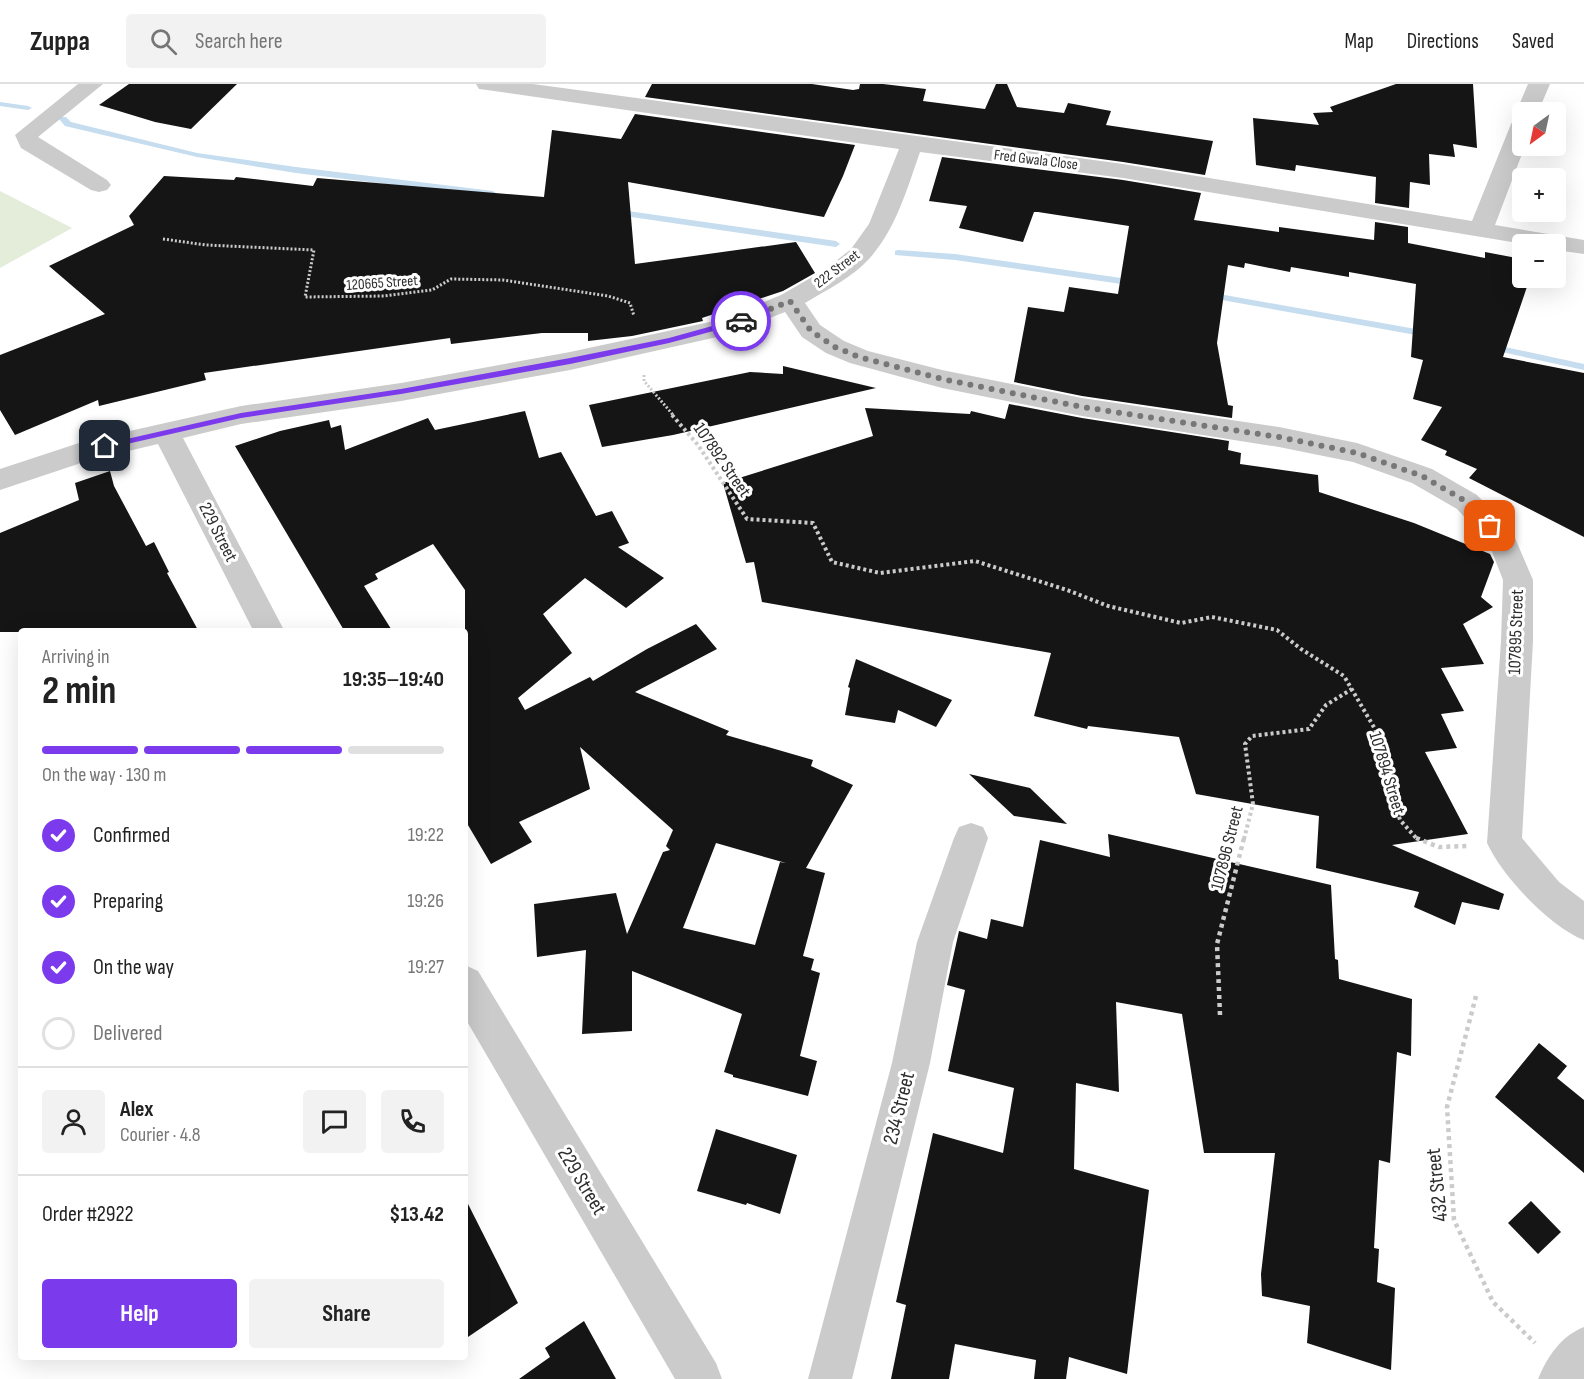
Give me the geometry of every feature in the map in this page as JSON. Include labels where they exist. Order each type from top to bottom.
[{"type":"street","points":[[92,84],[26,135],[29,143],[99,185]]},
{"type":"street","name":"Fred Gwala Close","points":[[487,84],[586,91],[912,144],[1123,171],[1584,247]]},
{"type":"street","points":[[1531,102],[1539,84]]},
{"type":"street","name":"222 Street","points":[[0,480],[85,451],[241,415],[401,392],[726,327],[790,301],[836,274],[860,254],[881,225],[912,144]]},
{"type":"street","points":[[1481,229],[1512,150]]},
{"type":"street","name":"107895 Street","points":[[790,301],[811,331],[819,337],[843,351],[882,364],[942,379],[1082,407],[1279,437],[1357,453],[1422,476],[1467,502],[1502,539],[1518,580],[1517,641],[1504,843]]},
{"type":"street","name":"229 Street","points":[[166,432],[268,628]]},
{"type":"street","name":"234 Street","points":[[830,1379],[910,1063],[934,942],[971,838]]},
{"type":"street","points":[[1504,843],[1546,893],[1584,924]]},
{"type":"street","name":"229 Street","points":[[468,988],[700,1379]]},
{"type":"path","name":"120665 Street","points":[[163,240],[206,245],[314,250],[305,297],[384,296],[432,290],[451,279],[503,280],[609,296],[630,303],[636,324],[658,342]]},
{"type":"path","name":"107892 Street","points":[[658,342],[644,381],[698,445],[747,519],[813,523],[832,562],[880,573],[948,566]]},
{"type":"path","name":"107894 Street","points":[[948,566],[975,561],[1067,590],[1108,606],[1181,623],[1212,617],[1277,630],[1301,649],[1344,676],[1376,729],[1400,820],[1418,840],[1439,847],[1504,843]]},
{"type":"path","name":"107896 Street","points":[[1220,1015],[1217,944],[1253,804],[1245,744],[1247,739],[1252,736],[1309,729],[1316,714],[1329,700],[1352,689]]},
{"type":"path","name":"432 Street","points":[[1476,996],[1447,1107],[1454,1220],[1493,1302],[1570,1367]]},
{"type":"green space","points":[[0,191],[72,228],[0,268]]},
{"type":"building","points":[[129,84],[237,84],[191,129],[155,122],[99,105]]},
{"type":"building","points":[[652,84],[812,84],[853,90],[859,89],[860,84],[883,84],[926,89],[923,101],[985,109],[996,84],[1007,84],[1017,107],[1064,113],[1068,103],[1111,111],[1106,125],[1213,141],[1205,175],[645,97]]},
{"type":"building","points":[[1396,84],[1473,84],[1477,148],[1453,144],[1455,157],[1429,154],[1430,185],[1410,182],[1409,208],[1375,203],[1376,177],[1296,165],[1295,171],[1256,165],[1253,118],[1319,125],[1313,113],[1333,112],[1330,107]]},
{"type":"building","points":[[635,114],[855,145],[824,217],[628,182],[635,264],[796,242],[815,273],[783,291],[702,318],[703,321],[632,336],[588,341],[588,333],[542,333],[451,344],[450,338],[204,373],[206,380],[99,406],[98,400],[15,435],[0,410],[0,355],[105,314],[49,266],[134,225],[129,216],[164,176],[234,180],[236,177],[313,186],[317,178],[544,197],[552,130],[621,139]]},
{"type":"building","points":[[942,157],[1123,180],[1201,193],[1194,220],[1279,232],[1279,227],[1374,240],[1375,222],[1408,227],[1408,243],[1485,258],[1485,252],[1512,257],[1512,288],[1527,288],[1503,357],[1584,373],[1584,537],[1469,478],[1477,469],[1445,455],[1447,451],[1421,440],[1442,407],[1413,399],[1423,360],[1411,357],[1416,284],[1349,272],[1349,277],[1291,267],[1290,272],[1245,263],[1244,268],[1228,265],[1217,343],[1228,405],[1233,406],[1232,418],[1082,396],[1014,382],[1028,307],[1064,312],[1069,287],[1118,294],[1129,226],[1034,212],[1023,242],[959,228],[967,206],[929,201]]},
{"type":"building","points":[[783,366],[876,388],[673,435],[602,447],[589,405],[750,372],[783,374]]},
{"type":"building","points":[[1009,404],[1229,441],[1228,450],[1241,453],[1240,464],[1318,475],[1319,492],[1414,523],[1490,554],[1494,562],[1481,597],[1493,607],[1463,624],[1484,664],[1441,668],[1464,711],[1441,714],[1457,748],[1425,752],[1468,834],[1392,845],[1504,894],[1499,910],[1462,902],[1455,925],[1414,907],[1419,892],[1316,868],[1319,816],[1196,794],[1179,737],[1088,726],[1087,729],[1034,716],[1051,653],[762,602],[754,562],[746,563],[723,483],[873,436],[865,408],[970,414],[971,411],[1005,419]]},
{"type":"building","points":[[525,411],[539,458],[561,452],[596,516],[612,511],[629,543],[618,547],[664,578],[626,608],[585,578],[543,614],[572,653],[518,698],[525,710],[590,677],[593,681],[647,649],[696,624],[717,649],[635,692],[729,731],[726,735],[813,760],[811,766],[853,785],[806,868],[825,873],[803,956],[814,959],[811,970],[820,973],[800,1056],[817,1061],[808,1096],[733,1077],[724,1072],[742,1014],[632,971],[632,1031],[582,1034],[586,950],[537,957],[534,904],[616,893],[627,934],[663,852],[670,850],[666,846],[673,830],[580,747],[590,789],[519,822],[532,842],[491,864],[468,825],[468,628],[465,628],[465,590],[433,544],[375,574],[378,579],[364,586],[390,628],[343,628],[235,446],[280,431],[329,420],[331,428],[341,425],[345,450],[428,418],[435,430]],"holes":[[[716,843],[786,863],[780,862],[755,945],[683,928]]]},
{"type":"building","points":[[110,471],[114,486],[146,546],[154,542],[169,572],[167,573],[197,628],[18,628],[18,632],[0,632],[0,533],[79,500],[75,483]]},
{"type":"building","points":[[856,659],[952,700],[936,727],[898,710],[895,723],[845,715],[850,688],[848,687]]},
{"type":"building","points":[[969,774],[1030,788],[1067,824],[1014,816]]},
{"type":"building","points":[[1108,834],[1331,885],[1335,959],[1338,960],[1339,979],[1412,999],[1411,1056],[1397,1052],[1390,1163],[1379,1160],[1374,1248],[1379,1249],[1377,1282],[1395,1288],[1391,1370],[1307,1343],[1310,1306],[1262,1296],[1261,1274],[1275,1153],[1204,1153],[1182,1014],[1116,1002],[1119,1092],[1076,1083],[1074,1169],[1149,1190],[1127,1374],[1069,1357],[1066,1379],[1034,1379],[1036,1360],[955,1344],[949,1379],[891,1379],[906,1305],[896,1302],[933,1133],[1003,1153],[1014,1088],[948,1071],[965,990],[947,985],[959,931],[987,939],[991,919],[1023,927],[1040,840],[1110,857]]},
{"type":"building","points":[[1539,1043],[1567,1066],[1557,1078],[1584,1100],[1584,1173],[1495,1097]]},
{"type":"building","points":[[716,1129],[797,1155],[780,1214],[697,1191]]},
{"type":"building","points":[[1531,1201],[1561,1232],[1538,1254],[1508,1223]]},
{"type":"building","points":[[468,1204],[518,1303],[468,1337]]},
{"type":"building","points":[[584,1321],[616,1379],[519,1379],[550,1357],[545,1348]]},
{"type":"waterway","points":[[0,104],[28,108]]},
{"type":"waterway","points":[[63,119],[68,124],[197,155],[296,170],[493,194]]},
{"type":"waterway","points":[[614,212],[836,244]]},
{"type":"waterway","points":[[898,253],[955,257],[1135,283]]},
{"type":"waterway","points":[[1208,295],[1427,334]]},
{"type":"waterway","points":[[1491,347],[1584,367]]},
{"type":"way so far","points":[[741,321],[790,301],[811,331],[835,347],[882,364],[942,379],[1082,407],[1279,437],[1357,453],[1422,476],[1467,502],[1490,526]]},
{"type":"route","points":[[105,446],[241,415],[401,392],[570,361],[726,327],[741,321]]}]
